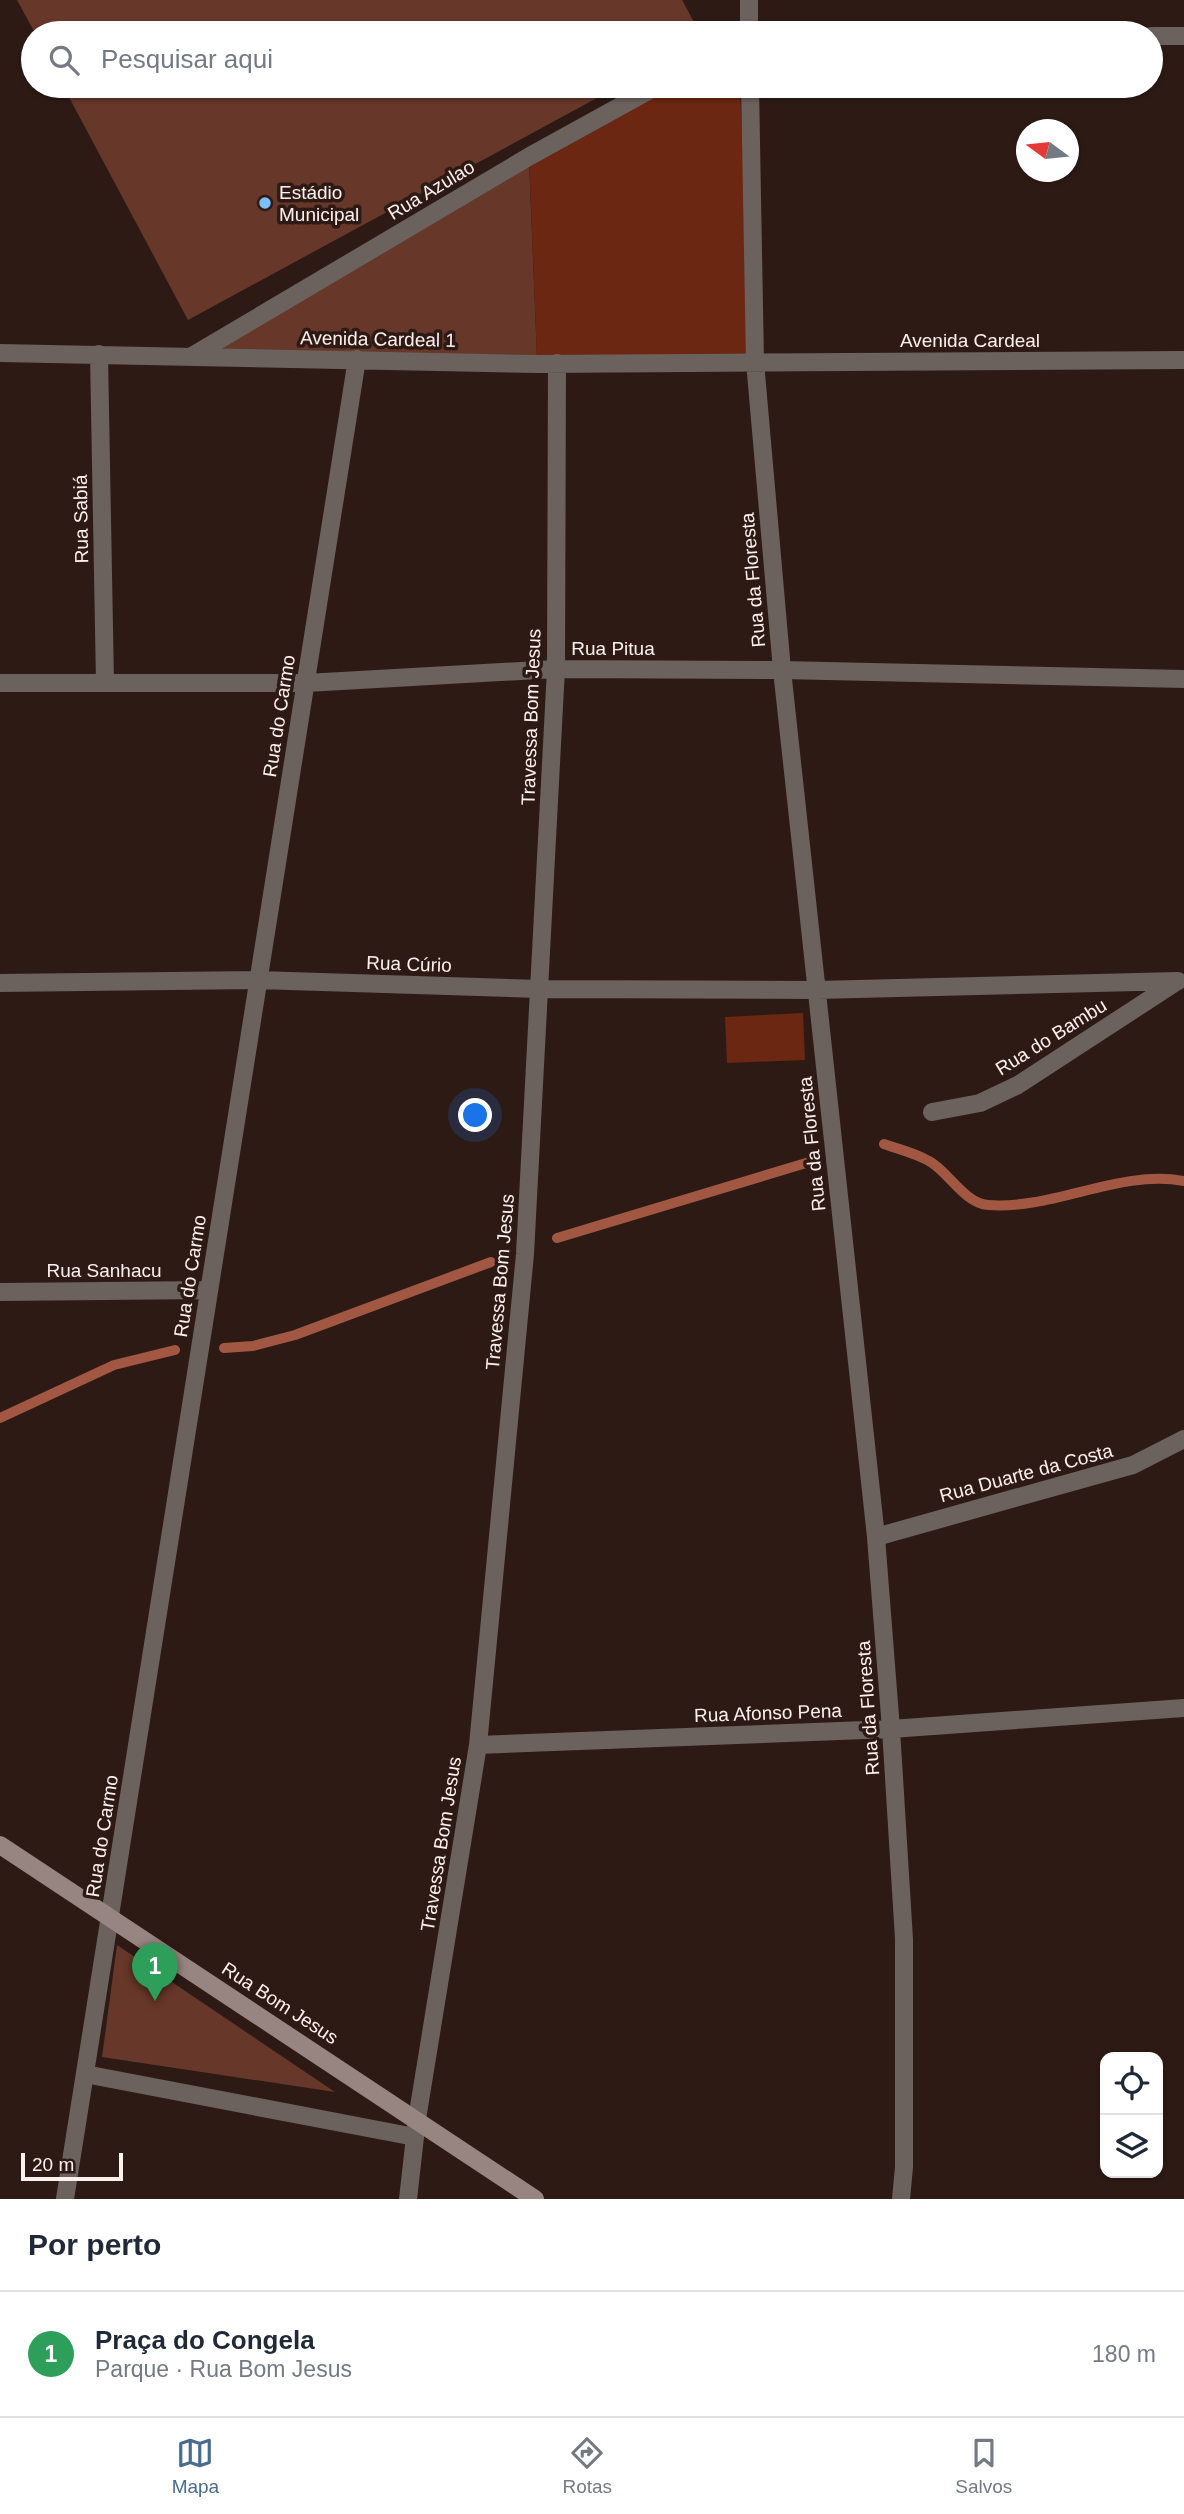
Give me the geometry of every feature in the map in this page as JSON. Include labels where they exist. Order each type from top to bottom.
[{"type":"street","points":[[749,0],[749,21]]},
{"type":"street","points":[[1163,36],[1184,36]]},
{"type":"street","name":"Rua Azulao","points":[[192,356],[530,156],[635,98]]},
{"type":"street","name":"Rua da Floresta","points":[[750,98],[755,362],[782,670],[876,1537],[891,1730],[904,1939],[904,2167],[901,2199]]},
{"type":"street","name":"Avenida Cardeal 1","points":[[0,353],[557,363],[755,362]]},
{"type":"street","name":"Rua Sabiá","points":[[99,354],[104,683]]},
{"type":"street","name":"Rua do Carmo","points":[[65,2199],[357,359]]},
{"type":"street","name":"Avenida Cardeal","points":[[755,362],[1184,360]]},
{"type":"street","name":"Travessa Bom Jesus","points":[[408,2199],[416,2128],[478,1745],[525,1254],[556,669],[557,363]]},
{"type":"street","name":"Rua Pitua","points":[[0,683],[306,683],[556,669],[782,670],[1184,679]]},
{"type":"street","name":"Rua Cúrio","points":[[0,983],[258,979],[539,989],[817,990],[1181,979]]},
{"type":"street","name":"Rua do Bambu","points":[[932,1112],[980,1103],[1018,1085],[1181,979]]},
{"type":"street","name":"Rua Sanhacu","points":[[0,1292],[209,1290]]},
{"type":"street","name":"Rua Duarte da Costa","points":[[876,1537],[1133,1465],[1184,1439]]},
{"type":"street","name":"Rua Afonso Pena","points":[[478,1745],[891,1730],[1184,1708]]},
{"type":"street","name":"Rua Bom Jesus","points":[[0,1845],[110,1916],[416,2128],[535,2199]]},
{"type":"street","points":[[85,2074],[416,2128]]},
{"type":"shaded area","points":[[17,0],[682,0],[693,21],[28,21]]},
{"type":"shaded area","name":"Estádio Municipal","points":[[69,98],[597,98],[188,320]]},
{"type":"shaded area","points":[[529,160],[537,357],[197,356]]},
{"type":"shaded area","points":[[117,1945],[335,2092],[102,2057]]},
{"type":"building","points":[[645,98],[740,98],[751,358],[537,357],[529,160]]},
{"type":"building","points":[[803,1013],[805,1060],[727,1063],[725,1017]]},
{"type":"waterway","points":[[884,1144],[929,1161],[971,1199],[988,1205],[1037,1202],[1135,1180],[1184,1181]]},
{"type":"waterway","points":[[557,1238],[816,1160]]},
{"type":"waterway","points":[[224,1348],[253,1346],[295,1335],[491,1262]]},
{"type":"waterway","points":[[0,1418],[114,1365],[175,1350]]},
{"type":"place","name":"Estádio Municipal","points":[[265,203]]},
{"type":"place","name":"Praça do Congela","points":[[155,2001]]}]
